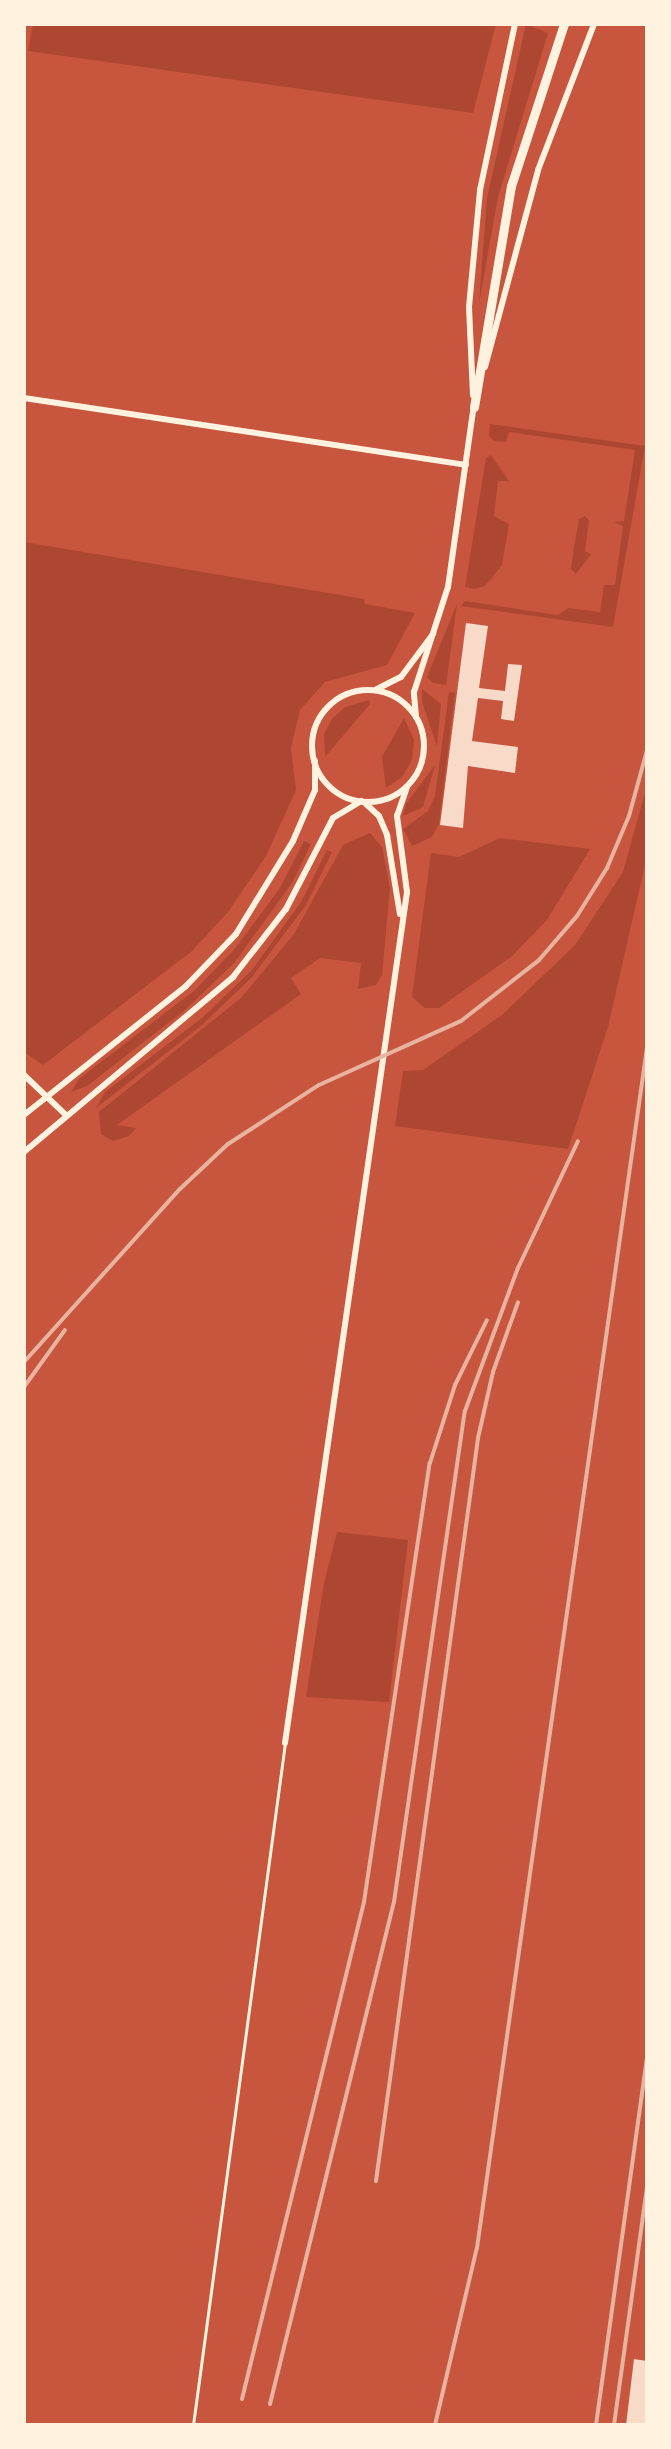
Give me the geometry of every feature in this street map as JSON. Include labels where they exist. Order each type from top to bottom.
[{"type":"main road","points":[[474,407],[507,201],[564,24]]},
{"type":"street","points":[[474,407],[469,307],[480,190],[515,24]]},
{"type":"street","points":[[285,1743],[408,882],[397,814],[424,753],[414,692],[438,624],[474,407],[528,202],[594,24]]},
{"type":"street","points":[[24,398],[466,465]]},
{"type":"street","points":[[24,1115],[186,986],[236,934],[288,852],[315,790],[313,739],[323,714],[344,696],[370,691],[401,677],[438,624]]},
{"type":"street","points":[[370,691],[396,698],[416,717]]},
{"type":"street","points":[[315,761],[332,788],[374,810],[385,829],[401,925]]},
{"type":"street","points":[[24,1152],[65,1114],[233,977],[292,899],[333,818],[361,801],[383,800],[407,787]]},
{"type":"street","points":[[24,1075],[65,1114]]},
{"type":"lane","points":[[193,2425],[285,1743]]},
{"type":"shaded area","points":[[33,24],[496,24],[473,113],[28,51]]},
{"type":"shaded area","points":[[526,24],[548,33],[498,197],[479,303],[487,198]]},
{"type":"shaded area","points":[[490,424],[645,446],[613,627],[461,606],[465,601],[558,615],[568,608],[600,612],[604,585],[615,585],[623,526],[614,522],[624,521],[635,450],[509,432],[506,442],[494,441],[489,436]]},
{"type":"shaded area","points":[[491,455],[509,481],[498,481],[494,516],[509,524],[502,565],[485,586],[474,589],[465,587],[486,458]]},
{"type":"shaded area","points":[[585,516],[589,521],[585,551],[591,554],[576,574],[571,569],[574,547],[579,519]]},
{"type":"shaded area","points":[[24,542],[364,599],[365,604],[415,613],[387,665],[325,682],[300,710],[291,748],[296,790],[266,856],[228,912],[192,951],[43,1065],[24,1052]]},
{"type":"shaded area","points":[[457,604],[446,685],[433,683],[427,677]]},
{"type":"shaded area","points":[[422,689],[441,704],[437,746],[422,702]]},
{"type":"shaded area","points":[[449,692],[455,693],[439,824],[432,837],[412,846],[403,829],[428,811],[435,796]]},
{"type":"shaded area","points":[[369,700],[370,704],[325,757],[324,734],[332,719],[345,707]]},
{"type":"shaded area","points":[[404,718],[414,740],[412,760],[402,777],[386,788],[382,757]]},
{"type":"shaded area","points":[[435,765],[423,807],[403,816],[406,804]]},
{"type":"shaded area","points":[[647,786],[647,856],[608,1027],[568,1149],[395,1126],[403,1071],[423,1070],[502,1015],[575,945],[623,872]]},
{"type":"shaded area","points":[[370,833],[382,847],[390,888],[382,975],[376,985],[358,989],[361,963],[320,958],[291,978],[301,994],[117,1125],[136,1128],[129,1136],[113,1141],[101,1134],[99,1112],[242,997],[294,934],[343,845]]},
{"type":"shaded area","points":[[500,838],[590,849],[547,920],[512,956],[439,1008],[425,1008],[412,997],[431,853],[459,857]]},
{"type":"shaded area","points":[[304,841],[311,844],[292,883],[234,963],[185,1010],[87,1086],[71,1092],[79,1079],[195,990],[234,950],[280,888]]},
{"type":"shaded area","points":[[327,850],[332,852],[306,905],[252,977],[202,1025],[96,1108],[105,1092],[202,1018],[252,970],[301,902]]},
{"type":"shaded area","points":[[337,1532],[408,1540],[389,1702],[306,1697],[324,1583]]},
{"type":"building","points":[[466,623],[488,626],[479,688],[505,691],[508,664],[522,665],[514,721],[501,719],[503,701],[478,698],[472,741],[518,747],[515,773],[468,766],[463,828],[440,825]]},
{"type":"building","points":[[634,2359],[647,2361],[647,2425],[626,2425]]},
{"type":"railway","points":[[24,1362],[180,1189],[228,1144],[319,1085],[461,1021],[539,960],[577,916],[607,868],[629,816],[647,750]]},
{"type":"railway","points":[[435,2425],[477,2248],[647,1047]]},
{"type":"railway","points":[[270,2404],[394,1902],[465,1411],[518,1268],[578,1141]]},
{"type":"railway","points":[[376,2181],[478,1438],[493,1372],[518,1302]]},
{"type":"railway","points":[[242,2399],[364,1902],[430,1463],[455,1385],[487,1320]]},
{"type":"railway","points":[[24,1387],[65,1330]]},
{"type":"railway","points":[[596,2425],[647,2059]]},
{"type":"railway","points":[[614,2425],[647,2187]]}]
